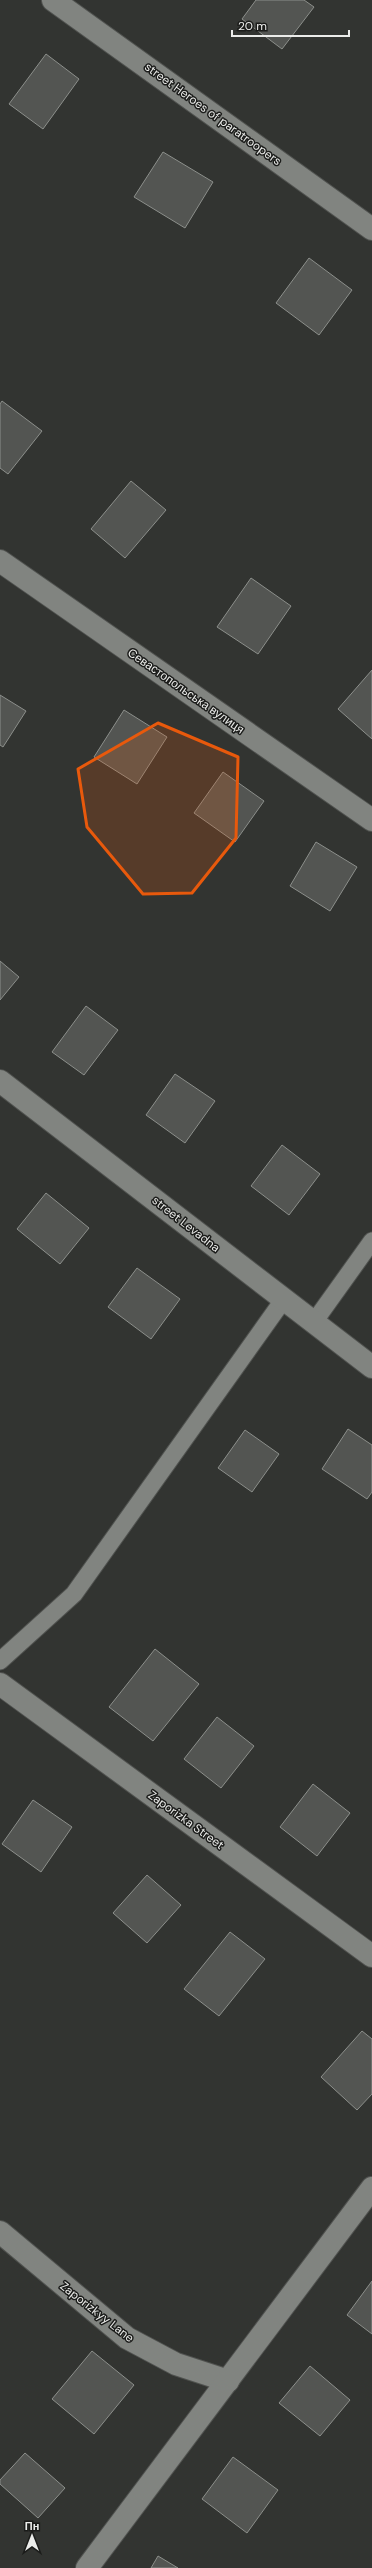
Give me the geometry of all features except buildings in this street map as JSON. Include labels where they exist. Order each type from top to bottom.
[{"type":"street","name":"street Heroes of paratroopers","points":[[53,0],[372,229]]},
{"type":"street","name":"Севастопольська вулиця","points":[[0,561],[372,820]]},
{"type":"street","name":"street Levadna","points":[[0,1081],[372,1367]]},
{"type":"street","name":"Zaporizka Street","points":[[0,1684],[372,1956]]},
{"type":"street","points":[[87,2568],[372,2188]]},
{"type":"street","name":"Zaporizkyy Lane","points":[[0,2232],[127,2338],[176,2364],[228,2381]]},
{"type":"lane","points":[[314,1322],[372,1241]]},
{"type":"lane","points":[[0,1661],[74,1594],[284,1299]]},
{"type":"highlighted area","points":[[158,723],[238,757],[236,838],[192,893],[143,894],[87,827],[78,769]]}]
